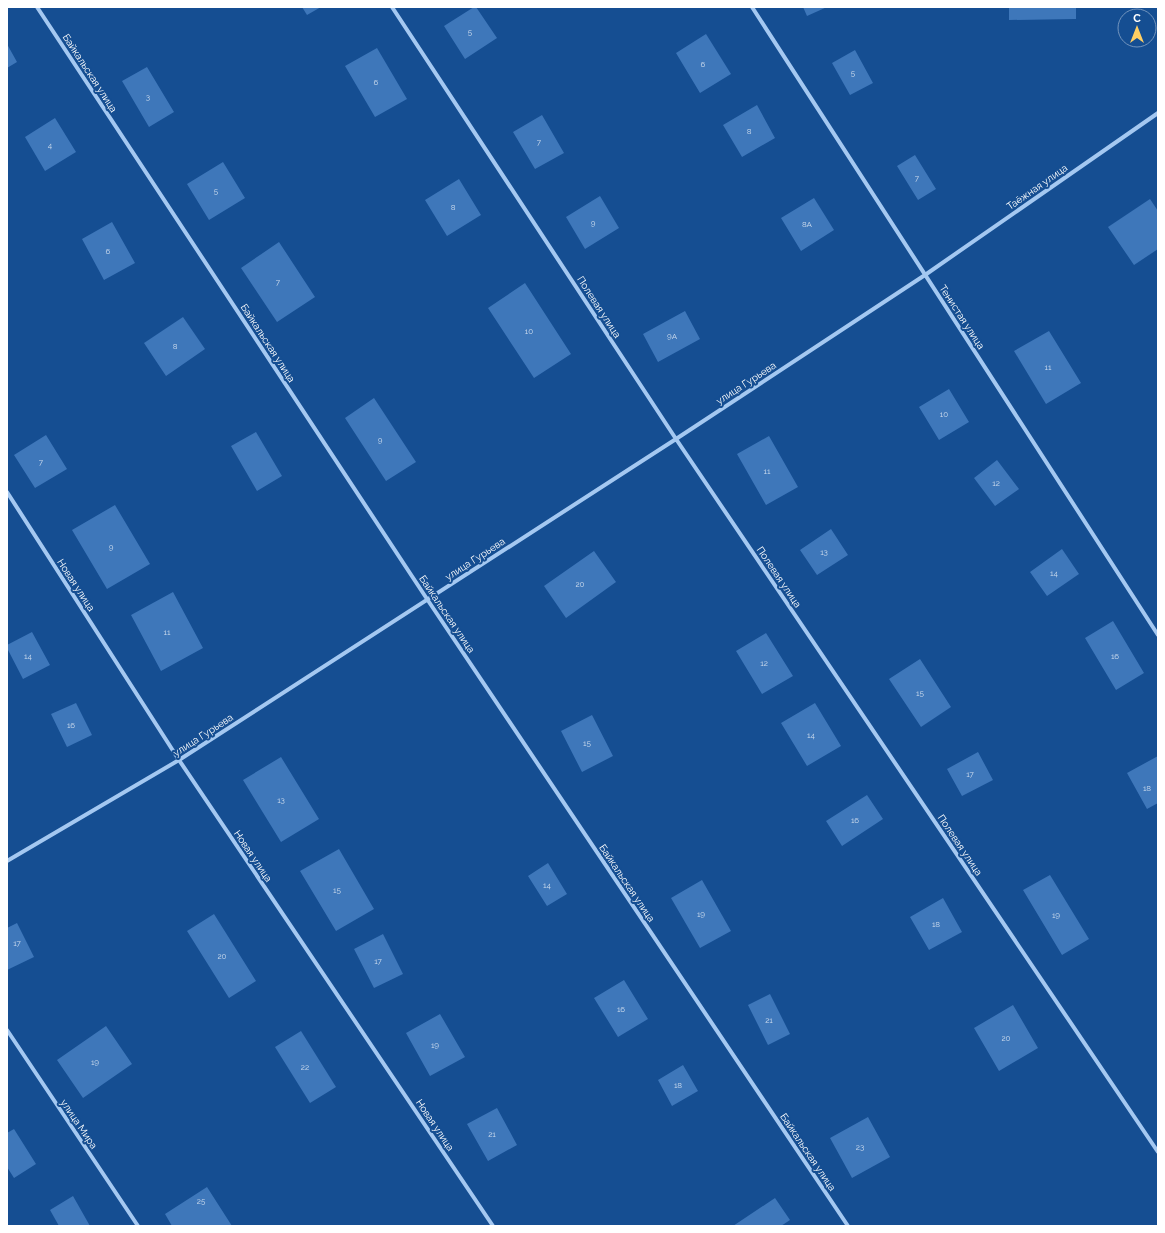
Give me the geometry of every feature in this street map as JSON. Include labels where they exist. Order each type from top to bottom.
[{"type":"street","name":"Байкальская улица","points":[[37,7],[427,599],[848,1226]]},
{"type":"street","name":"Полевая улица","points":[[392,7],[676,439],[1158,1152]]},
{"type":"street","name":"Тенистая улица","points":[[752,7],[1158,635]]},
{"type":"street","name":"Таёжная улица","points":[[925,275],[1158,113]]},
{"type":"street","name":"улица Гурьева","points":[[7,861],[179,760],[676,439],[925,275]]},
{"type":"street","name":"Новая улица","points":[[7,492],[179,760],[493,1226]]},
{"type":"street","name":"улица Мира","points":[[7,1030],[138,1226]]},
{"type":"building","points":[[302,7],[321,7],[307,15]]},
{"type":"building","points":[[476,7],[497,38],[465,59],[444,26]]},
{"type":"building","points":[[803,7],[827,7],[807,16]]},
{"type":"building","points":[[1009,7],[1076,7],[1076,19],[1009,20]]},
{"type":"building","points":[[706,34],[731,74],[700,93],[676,53]]},
{"type":"building","points":[[7,44],[17,62],[7,68]]},
{"type":"building","points":[[377,48],[407,99],[375,117],[345,66]]},
{"type":"building","points":[[855,50],[873,83],[850,95],[832,63]]},
{"type":"building","points":[[147,67],[174,112],[149,127],[122,81]]},
{"type":"building","points":[[757,105],[775,138],[742,157],[723,125]]},
{"type":"building","points":[[542,115],[564,153],[535,169],[513,132]]},
{"type":"building","points":[[55,118],[76,152],[45,171],[25,137]]},
{"type":"building","points":[[915,155],[936,189],[918,200],[897,166]]},
{"type":"building","points":[[223,162],[245,198],[209,220],[187,184]]},
{"type":"building","points":[[459,179],[481,215],[447,236],[425,200]]},
{"type":"building","points":[[600,196],[619,228],[585,249],[566,217]]},
{"type":"building","points":[[814,198],[834,230],[801,251],[781,218]]},
{"type":"building","points":[[1150,199],[1158,211],[1158,249],[1134,265],[1108,227]]},
{"type":"building","points":[[112,222],[135,263],[104,280],[82,239]]},
{"type":"building","points":[[279,242],[315,297],[277,322],[241,268]]},
{"type":"building","points":[[525,283],[571,354],[534,378],[488,308]]},
{"type":"building","points":[[685,311],[700,339],[658,362],[643,334]]},
{"type":"building","points":[[183,317],[205,349],[166,376],[144,343]]},
{"type":"building","points":[[1049,331],[1081,383],[1046,404],[1014,351]]},
{"type":"building","points":[[949,389],[969,422],[939,440],[919,407]]},
{"type":"building","points":[[374,398],[416,462],[386,481],[345,418]]},
{"type":"building","points":[[256,432],[282,476],[257,491],[231,446]]},
{"type":"building","points":[[46,435],[67,469],[35,488],[14,455]]},
{"type":"building","points":[[769,436],[798,487],[766,505],[737,454]]},
{"type":"building","points":[[997,460],[1019,489],[995,506],[974,478]]},
{"type":"building","points":[[115,505],[150,564],[107,589],[72,530]]},
{"type":"building","points":[[831,529],[848,555],[817,575],[800,550]]},
{"type":"building","points":[[1062,549],[1079,574],[1047,596],[1030,572]]},
{"type":"building","points":[[594,551],[616,582],[566,618],[544,586]]},
{"type":"building","points":[[173,592],[203,648],[161,671],[131,615]]},
{"type":"building","points":[[1113,621],[1144,673],[1116,690],[1085,638]]},
{"type":"building","points":[[32,632],[50,665],[23,679],[7,648],[7,645]]},
{"type":"building","points":[[766,633],[793,676],[762,694],[736,651]]},
{"type":"building","points":[[920,659],[951,707],[921,727],[889,679]]},
{"type":"building","points":[[76,703],[92,735],[67,747],[51,714]]},
{"type":"building","points":[[815,703],[841,746],[807,766],[781,723]]},
{"type":"building","points":[[592,715],[613,756],[582,772],[561,731]]},
{"type":"building","points":[[978,752],[993,780],[962,796],[947,769]]},
{"type":"building","points":[[1158,756],[1158,803],[1147,809],[1127,773]]},
{"type":"building","points":[[281,757],[319,819],[281,842],[243,780]]},
{"type":"building","points":[[867,795],[883,819],[842,846],[826,821]]},
{"type":"building","points":[[339,849],[374,909],[336,931],[300,871]]},
{"type":"building","points":[[548,863],[567,894],[547,906],[528,876]]},
{"type":"building","points":[[1050,875],[1089,939],[1062,955],[1023,890]]},
{"type":"building","points":[[702,880],[731,931],[700,948],[671,898]]},
{"type":"building","points":[[943,898],[962,932],[929,950],[910,917]]},
{"type":"building","points":[[214,914],[256,981],[229,998],[187,931]]},
{"type":"building","points":[[17,923],[34,957],[7,970],[7,928]]},
{"type":"building","points":[[383,934],[403,974],[374,988],[354,949]]},
{"type":"building","points":[[624,980],[648,1019],[618,1037],[594,998]]},
{"type":"building","points":[[770,994],[790,1034],[768,1045],[748,1005]]},
{"type":"building","points":[[1013,1005],[1038,1048],[999,1071],[974,1028]]},
{"type":"building","points":[[440,1014],[465,1057],[430,1076],[406,1033]]},
{"type":"building","points":[[106,1026],[132,1064],[83,1098],[57,1060]]},
{"type":"building","points":[[301,1031],[336,1087],[310,1103],[275,1047]]},
{"type":"building","points":[[683,1065],[698,1091],[672,1106],[658,1080]]},
{"type":"building","points":[[497,1108],[517,1145],[488,1161],[467,1124]]},
{"type":"building","points":[[868,1117],[890,1157],[852,1178],[830,1138]]},
{"type":"building","points":[[14,1129],[36,1164],[14,1178],[7,1167],[7,1133]]},
{"type":"building","points":[[207,1187],[232,1226],[172,1226],[165,1214]]},
{"type":"building","points":[[73,1196],[90,1226],[59,1226],[50,1210]]},
{"type":"building","points":[[775,1198],[790,1220],[781,1226],[733,1226]]}]
